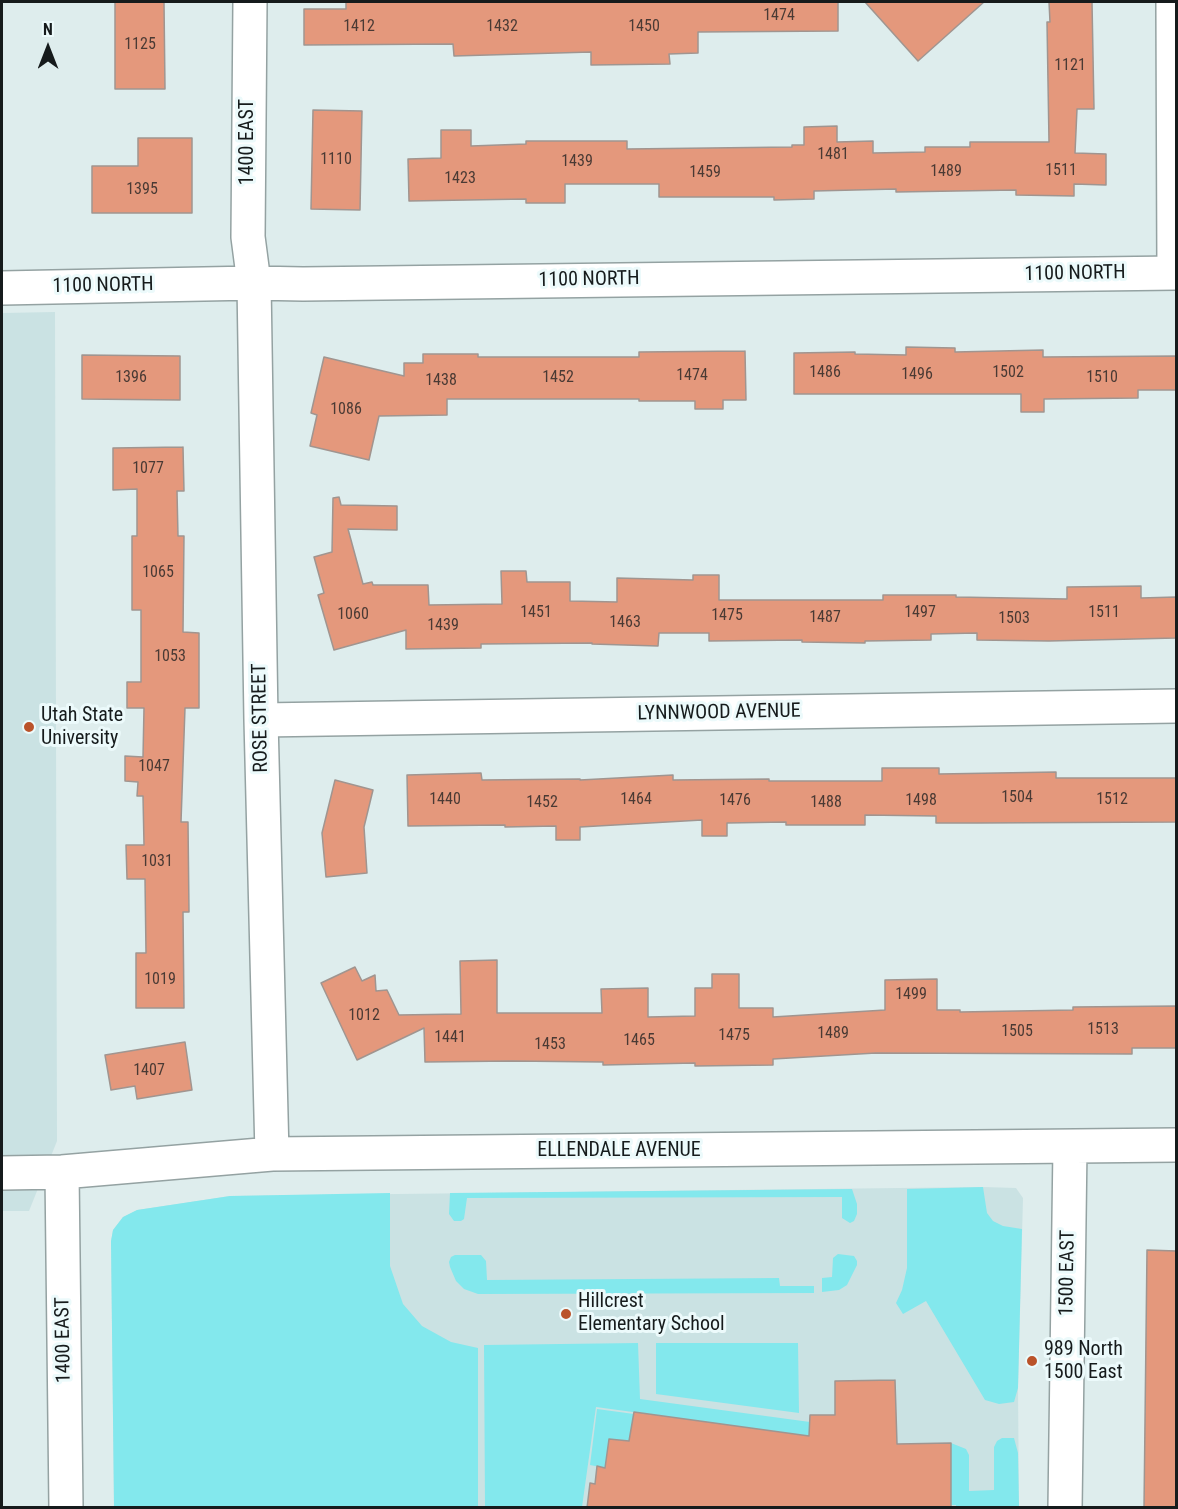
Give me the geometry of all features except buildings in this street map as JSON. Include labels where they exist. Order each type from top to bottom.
[{"type":"street","name":"1400 EAST","points":[[250,2],[248,237],[254,283]]},
{"type":"street","points":[[1173,2],[1175,273]]},
{"type":"street","name":"1100 NORTH","points":[[2,288],[1175,273]]},
{"type":"street","name":"ROSE STREET","points":[[254,283],[261,720],[272,1154]]},
{"type":"street","name":"LYNNWOOD AVENUE","points":[[261,720],[1176,706]]},
{"type":"street","name":"ELLENDALE AVENUE","points":[[2,1173],[62,1172],[272,1154],[1176,1145]]},
{"type":"street","name":"1500 EAST","points":[[1065,1508],[1070,1147]]},
{"type":"street","name":"1400 EAST","points":[[62,1172],[66,1508]]},
{"type":"shaded area","name":"Utah State University","points":[[55,312],[57,1141],[29,1211],[2,1211],[2,313]]},
{"type":"shaded area","points":[[983,1187],[987,1213],[993,1221],[1003,1226],[1022,1229],[1018,1388],[1014,1402],[999,1404],[985,1400],[926,1301],[903,1314],[896,1303],[902,1290],[907,1268],[907,1189]]},
{"type":"shaded area","name":"Hillcrest Elementary School","points":[[1016,1188],[1023,1198],[1018,1388],[1019,1507],[114,1507],[111,1241],[113,1230],[123,1217],[137,1210],[230,1196]]},
{"type":"shaded area","points":[[852,1189],[857,1204],[857,1214],[854,1221],[850,1223],[842,1218],[842,1197],[467,1198],[464,1219],[454,1221],[449,1214],[450,1193]]},
{"type":"shaded area","points":[[390,1193],[390,1266],[403,1304],[422,1326],[451,1342],[478,1348],[478,1507],[114,1507],[111,1241],[113,1230],[123,1217],[137,1210],[230,1196]]},
{"type":"shaded area","points":[[838,1254],[854,1256],[857,1265],[847,1285],[839,1290],[822,1292],[822,1278],[832,1277],[833,1258]]},
{"type":"shaded area","points":[[455,1255],[481,1255],[486,1261],[487,1280],[779,1278],[780,1286],[814,1286],[814,1293],[478,1294],[464,1289],[456,1281],[449,1262]]},
{"type":"shaded area","points":[[638,1343],[640,1399],[810,1422],[809,1436],[596,1407],[582,1507],[485,1507],[484,1345]]},
{"type":"shaded area","points":[[656,1343],[798,1343],[799,1413],[656,1394]]},
{"type":"shaded area","points":[[597,1409],[634,1414],[629,1441],[609,1439],[605,1468],[590,1465]]},
{"type":"shaded area","points":[[1002,1438],[1014,1438],[1018,1453],[1019,1507],[956,1508],[956,1505],[937,1505],[951,1443],[966,1449],[969,1455],[969,1491],[994,1490],[994,1447]]},
{"type":"place","name":"Utah State University","points":[[29,727]]},
{"type":"place","name":"Hillcrest Elementary School","points":[[566,1314]]},
{"type":"place","name":"989 North 1500 East","points":[[1032,1361]]}]
